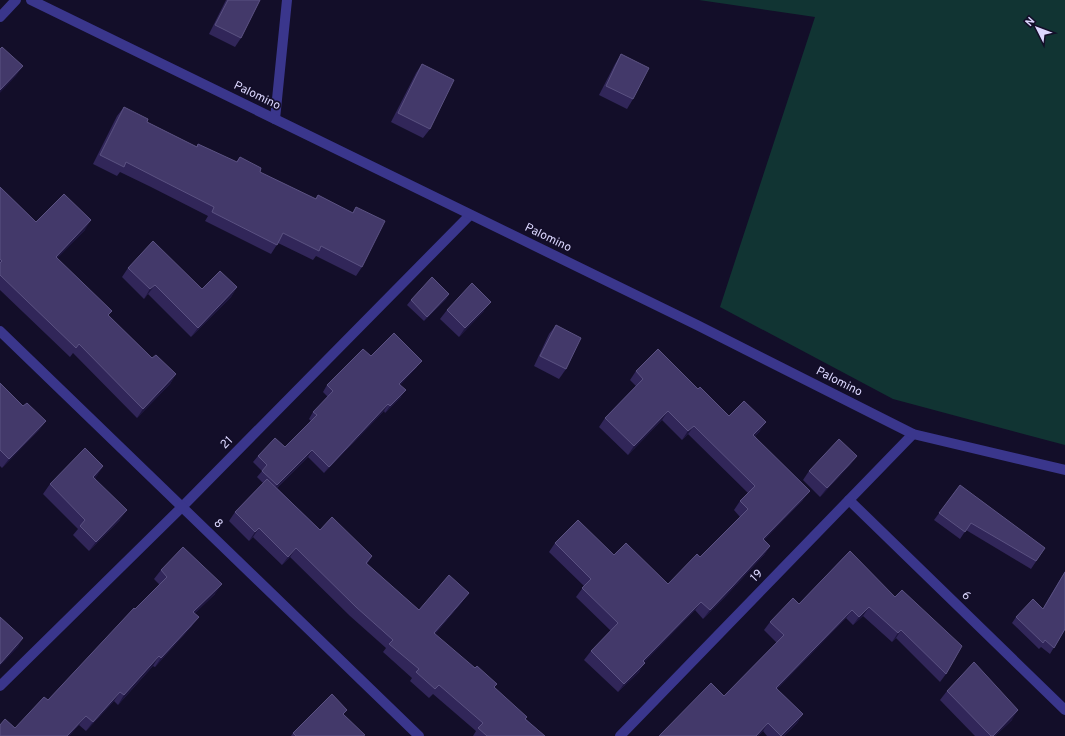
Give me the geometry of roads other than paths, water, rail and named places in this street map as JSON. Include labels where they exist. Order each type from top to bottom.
[{"type":"street","points":[[0,17],[16,0]]},
{"type":"street","name":"Palomino","points":[[31,0],[697,326],[913,434],[1065,470]]},
{"type":"street","points":[[274,119],[287,0]]},
{"type":"street","name":"21","points":[[0,686],[182,507],[470,215]]},
{"type":"street","name":"8","points":[[0,331],[419,736]]},
{"type":"street","name":"19","points":[[620,736],[913,434]]},
{"type":"street","name":"6","points":[[849,500],[1065,710]]}]
